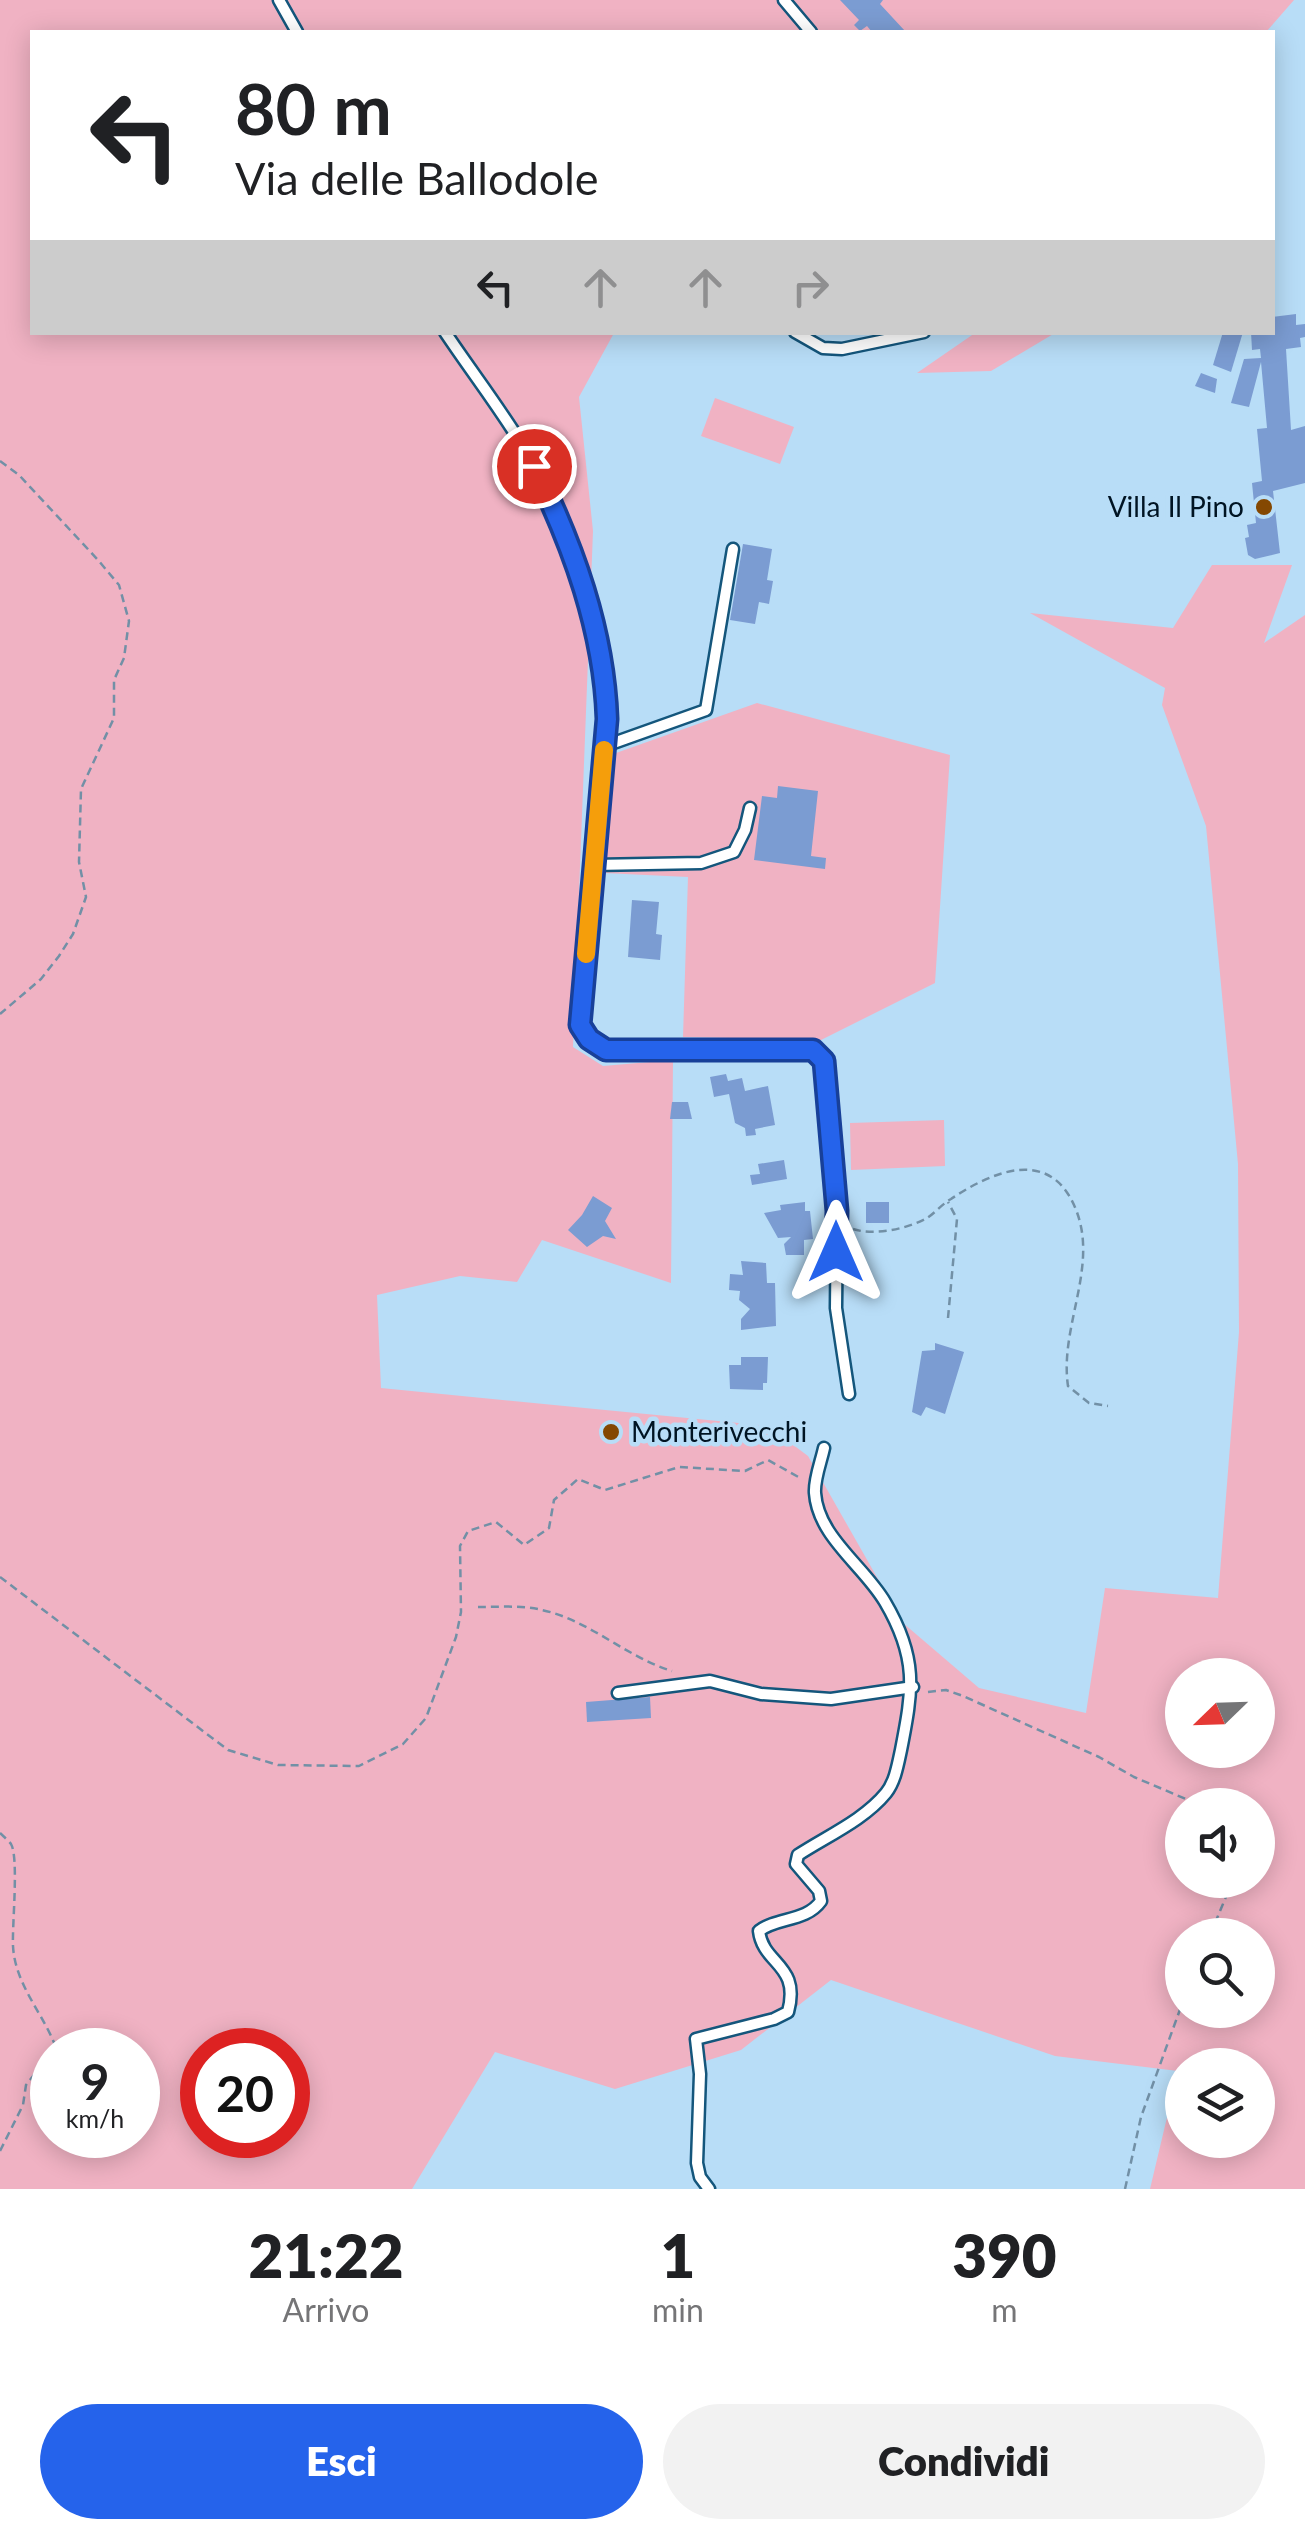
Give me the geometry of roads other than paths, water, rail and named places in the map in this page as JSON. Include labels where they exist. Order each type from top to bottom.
[{"type":"lane","points":[[279,0],[295,30]]},
{"type":"lane","points":[[784,0],[810,30]]},
{"type":"lane","points":[[446,335],[534,466],[563,525],[592,614],[605,670],[604,746],[580,1025],[589,1039],[606,1050],[813,1050],[824,1061],[837,1224],[836,1308],[849,1394]]},
{"type":"lane","points":[[801,335],[823,348],[842,349],[910,335]]},
{"type":"lane","points":[[604,746],[706,710],[733,549]]},
{"type":"lane","points":[[594,864],[702,863],[734,852],[750,808]]},
{"type":"lane","points":[[708,2189],[697,2163],[700,2092],[696,2038],[788,2012],[793,1994],[786,1972],[760,1940],[759,1932],[815,1909],[820,1901],[819,1891],[796,1864],[798,1855],[868,1810],[888,1791],[897,1768],[913,1687],[902,1634],[883,1598],[826,1526],[814,1489],[824,1448]]},
{"type":"lane","points":[[618,1693],[710,1680],[761,1694],[831,1699],[913,1687]]},
{"type":"place","name":"Villa Il Pino","points":[[1264,507]]},
{"type":"place","name":"Monterivecchi","points":[[611,1432]]}]
